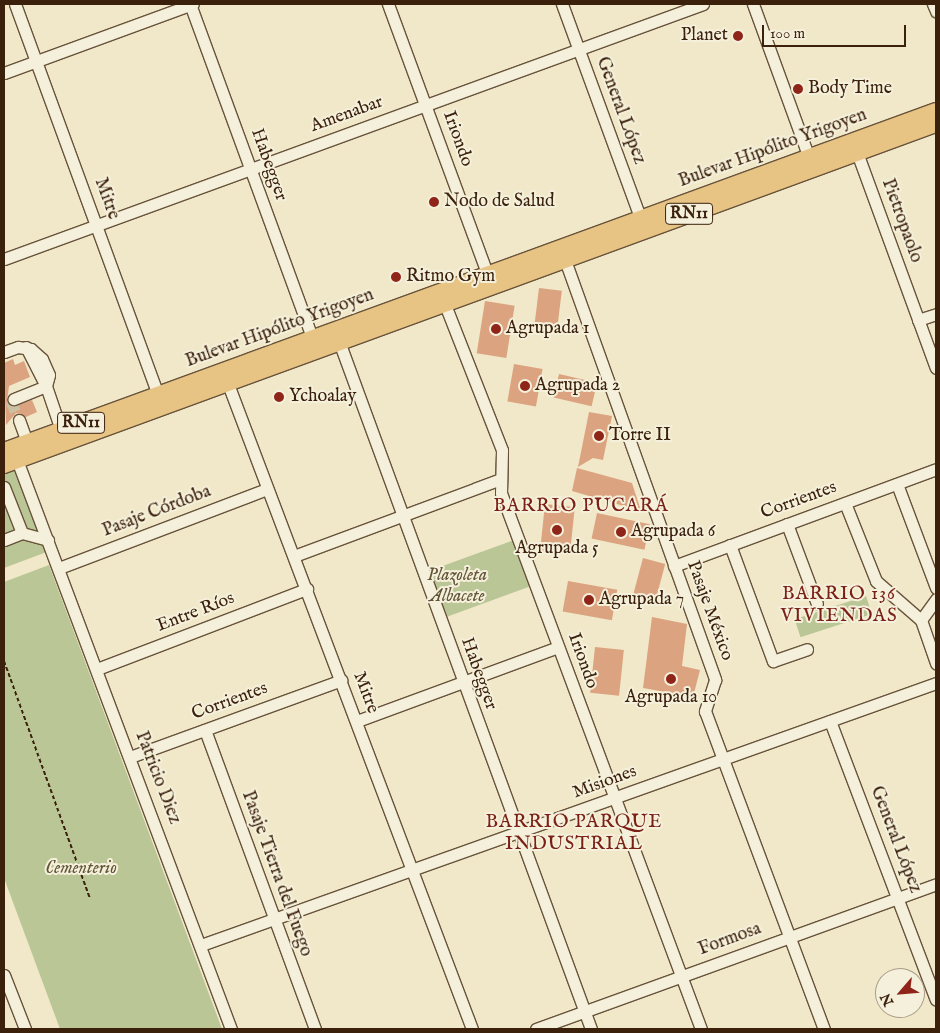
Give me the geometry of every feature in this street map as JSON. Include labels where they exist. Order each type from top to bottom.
[{"type":"highway","name":"Bulevar Hipólito Yrigoyen","points":[[8,458],[160,400],[855,148],[936,111]]},
{"type":"highway","name":"RN11","points":[[855,148],[936,124]]},
{"type":"highway","name":"Bulevar Hipólito Yrigoyen","points":[[225,377],[312,338],[337,336],[444,302],[490,280],[565,260],[642,225]]},
{"type":"highway","name":"Bulevar Hipólito Yrigoyen","points":[[8,458],[27,442],[160,400]]},
{"type":"street","name":"Mitre","points":[[15,4],[160,400]]},
{"type":"street","points":[[4,73],[191,4]]},
{"type":"street","name":"Habegger","points":[[191,4],[312,338]]},
{"type":"street","name":"Iriondo","points":[[388,4],[490,280]]},
{"type":"street","name":"General López","points":[[562,4],[642,225]]},
{"type":"street","name":"Amenabar","points":[[4,259],[702,4]]},
{"type":"street","points":[[753,4],[811,163]]},
{"type":"street","points":[[934,4],[936,11]]},
{"type":"street","name":"Pietropaolo","points":[[855,148],[936,368]]},
{"type":"street","name":"Pasaje México","points":[[565,260],[715,680],[705,711],[791,936],[824,1029]]},
{"type":"street","name":"Iriondo","points":[[444,302],[502,450],[501,493],[701,1029]]},
{"type":"street","points":[[918,320],[936,314]]},
{"type":"street","name":"Habegger","points":[[337,336],[591,1029]]},
{"type":"street","points":[[4,352],[26,347],[46,386],[61,430]]},
{"type":"street","name":"Mitre","points":[[225,377],[307,589],[472,1029]]},
{"type":"street","points":[[14,399],[46,386]]},
{"type":"street","points":[[19,420],[27,442]]},
{"type":"street","name":"Patricio Diez","points":[[8,458],[48,540],[59,568],[231,1029]]},
{"type":"street","name":"Corrientes","points":[[674,566],[936,469]]},
{"type":"street","points":[[294,556],[500,479]]},
{"type":"street","points":[[896,484],[936,588]]},
{"type":"street","points":[[4,487],[22,533]]},
{"type":"street","name":"Pasaje Córdoba","points":[[59,568],[267,489]]},
{"type":"street","points":[[845,503],[876,581],[921,620],[936,663]]},
{"type":"street","points":[[787,524],[817,604]]},
{"type":"street","points":[[4,540],[22,533],[48,540]]},
{"type":"street","points":[[730,545],[773,662],[806,649]]},
{"type":"street","name":"Entre Ríos","points":[[97,669],[307,589]]},
{"type":"street","points":[[921,620],[936,599]]},
{"type":"street","points":[[357,721],[558,647]]},
{"type":"street","name":"Corrientes","points":[[130,757],[341,680]]},
{"type":"street","name":"Misiones","points":[[201,945],[936,683]]},
{"type":"street","name":"General López","points":[[830,721],[936,1000]]},
{"type":"street","name":"Pasaje Tierra del Fuego","points":[[204,730],[315,1029]]},
{"type":"street","name":"Formosa","points":[[536,1029],[936,884]]},
{"type":"street","points":[[4,975],[25,1029]]},
{"type":"path","points":[[4,661],[90,899]]},
{"type":"green space","points":[[19,463],[52,550],[4,568],[4,469]]},
{"type":"green space","name":"Plazoleta Albacete","points":[[517,539],[534,585],[441,619],[424,573]]},
{"type":"green space","name":"Cementerio","points":[[49,565],[222,1029],[60,1029],[4,878],[4,582]]},
{"type":"green space","points":[[866,596],[872,614],[801,637],[795,619]]},
{"type":"building","points":[[539,288],[562,291],[557,333],[534,331]]},
{"type":"building","name":"Agrupada 1","points":[[485,301],[515,306],[506,358],[477,353]]},
{"type":"building","points":[[13,359],[15,365],[24,361],[30,377],[9,386],[7,402],[13,406],[32,400],[37,412],[26,417],[16,413],[6,425],[4,363]]},
{"type":"building","name":"Agrupada 2","points":[[514,364],[543,369],[536,406],[507,401]]},
{"type":"building","points":[[559,374],[597,383],[592,406],[554,397]]},
{"type":"building","name":"Torre II","points":[[589,412],[612,416],[603,460],[593,458],[578,467]]},
{"type":"building","points":[[577,468],[632,483],[641,511],[572,491]]},
{"type":"building","name":"Agrupada 5","points":[[545,504],[575,507],[570,555],[540,552]]},
{"type":"building","name":"Agrupada 6","points":[[597,513],[650,524],[644,550],[592,538]]},
{"type":"building","points":[[643,558],[665,564],[654,605],[632,600]]},
{"type":"building","name":"Agrupada 7","points":[[568,581],[617,590],[612,620],[563,612]]},
{"type":"building","points":[[652,617],[687,624],[682,666],[700,670],[693,697],[643,688]]},
{"type":"building","points":[[595,647],[624,650],[619,696],[590,693]]},
{"type":"tunnel","points":[[11,401],[19,420]]},
{"type":"place","name":"Planet","points":[[738,36]]},
{"type":"place","name":"Body Time","points":[[798,89]]},
{"type":"place","name":"Nodo de Salud","points":[[434,202]]},
{"type":"place","name":"Ritmo Gym","points":[[396,277]]},
{"type":"place","name":"Agrupada 1","points":[[496,329]]},
{"type":"place","name":"Agrupada 2","points":[[525,386]]},
{"type":"place","name":"Ychoalay","points":[[279,397]]},
{"type":"place","name":"Torre II","points":[[599,436]]},
{"type":"place","name":"Agrupada 5","points":[[557,530]]},
{"type":"place","name":"Agrupada 6","points":[[621,532]]},
{"type":"place","name":"Agrupada 7","points":[[589,600]]},
{"type":"place","name":"Agrupada 10","points":[[671,679]]},
{"type":"district","name":"BARRIO PUCARÁ","points":[[581,507]]},
{"type":"district","name":"BARRIO 136 VIVIENDAS","points":[[839,606]]},
{"type":"district","name":"BARRIO PARQUE INDUSTRIAL","points":[[574,834]]}]
